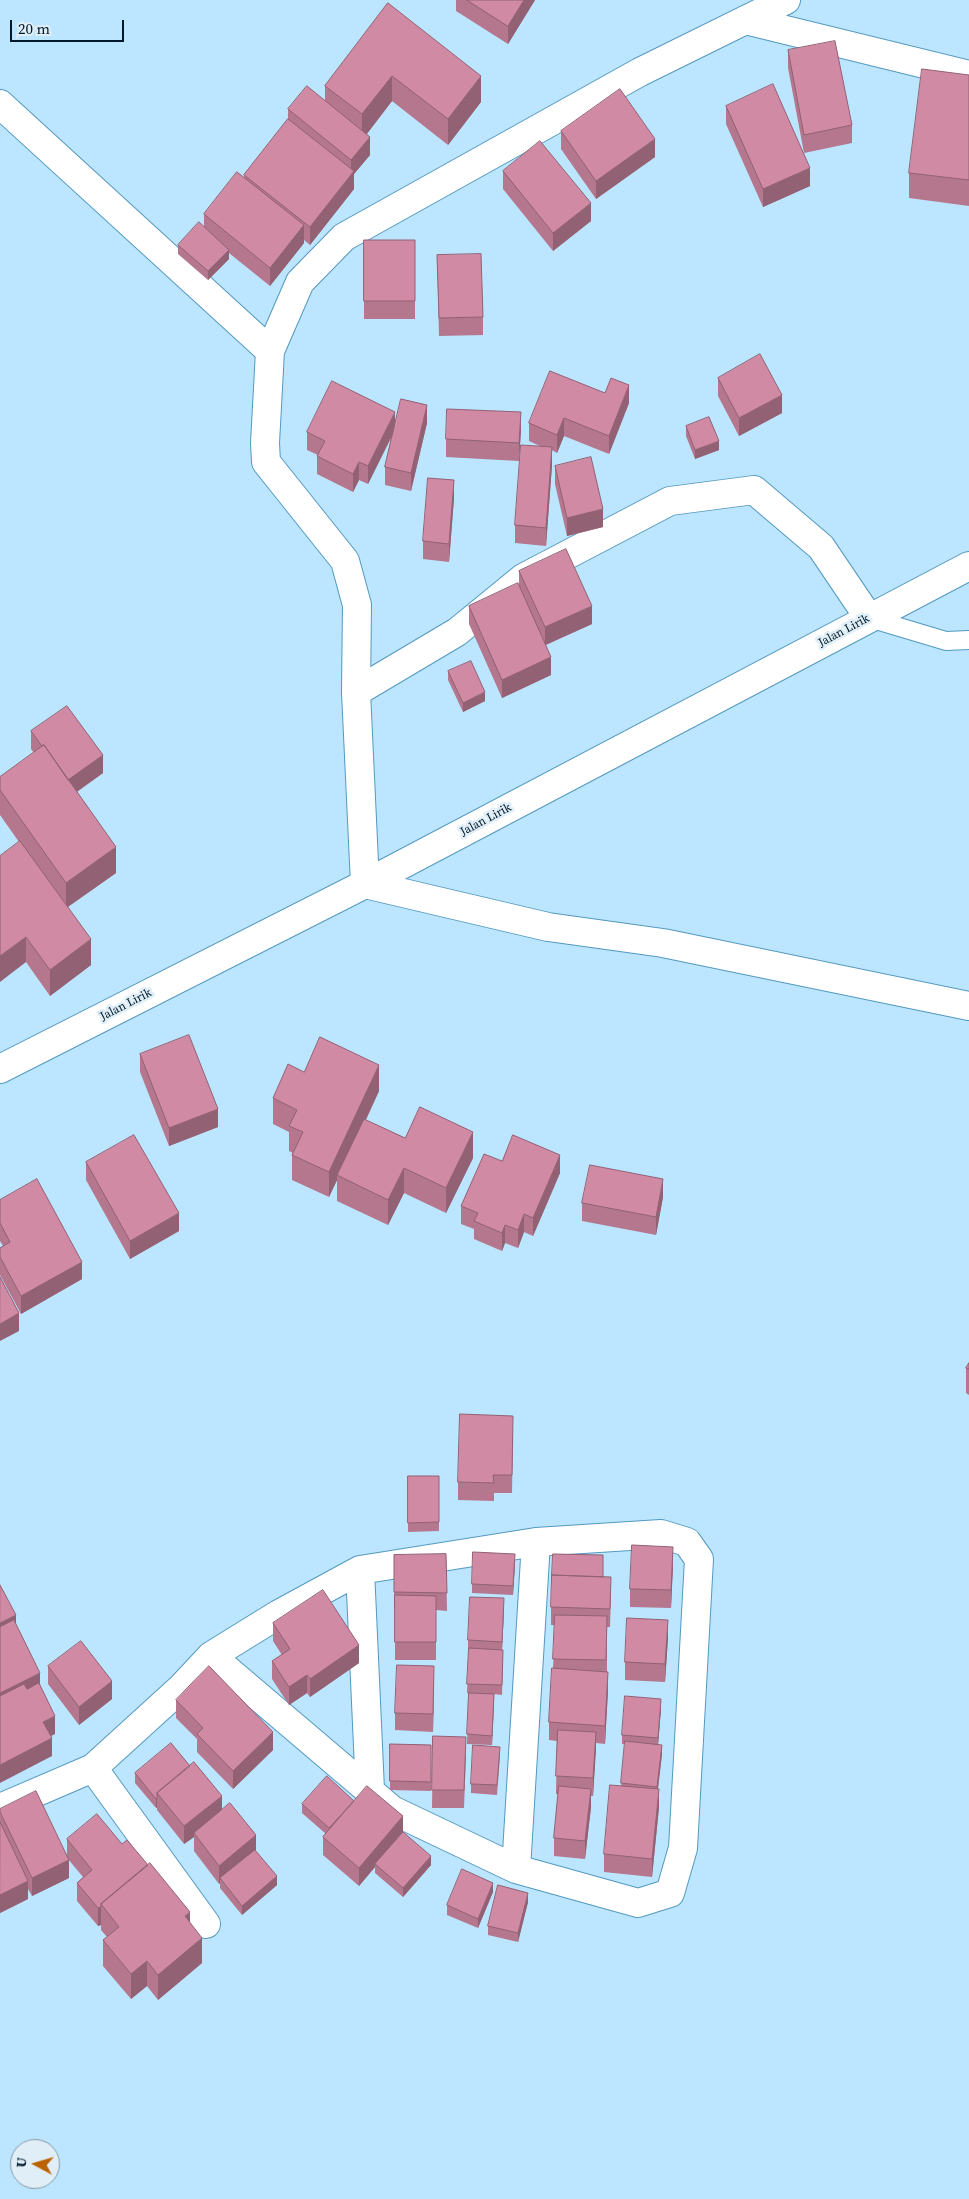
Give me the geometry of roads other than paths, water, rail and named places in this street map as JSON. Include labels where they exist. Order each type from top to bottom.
[{"type":"street","points":[[786,0],[640,72],[344,237],[300,282],[270,351],[264,443],[266,462],[345,561],[358,605],[356,692],[366,884],[548,927],[664,943],[969,1006]]},
{"type":"street","points":[[745,20],[969,75]]},
{"type":"street","points":[[0,104],[270,351]]},
{"type":"street","points":[[356,692],[456,632],[523,578],[670,501],[754,490],[822,546],[869,618]]},
{"type":"street","name":"Jalan Lirik","points":[[0,1068],[366,884],[969,566]]},
{"type":"street","points":[[0,1808],[93,1768],[182,1687],[211,1656],[279,1614],[360,1570],[536,1542],[661,1534],[687,1542],[698,1559],[683,1848],[670,1893],[638,1903],[516,1869],[392,1810],[211,1656]]},
{"type":"street","points":[[516,1869],[536,1542]]},
{"type":"street","points":[[360,1570],[370,1790]]},
{"type":"street","points":[[93,1768],[206,1924]]},
{"type":"lane","points":[[869,618],[946,641],[969,640]]}]
